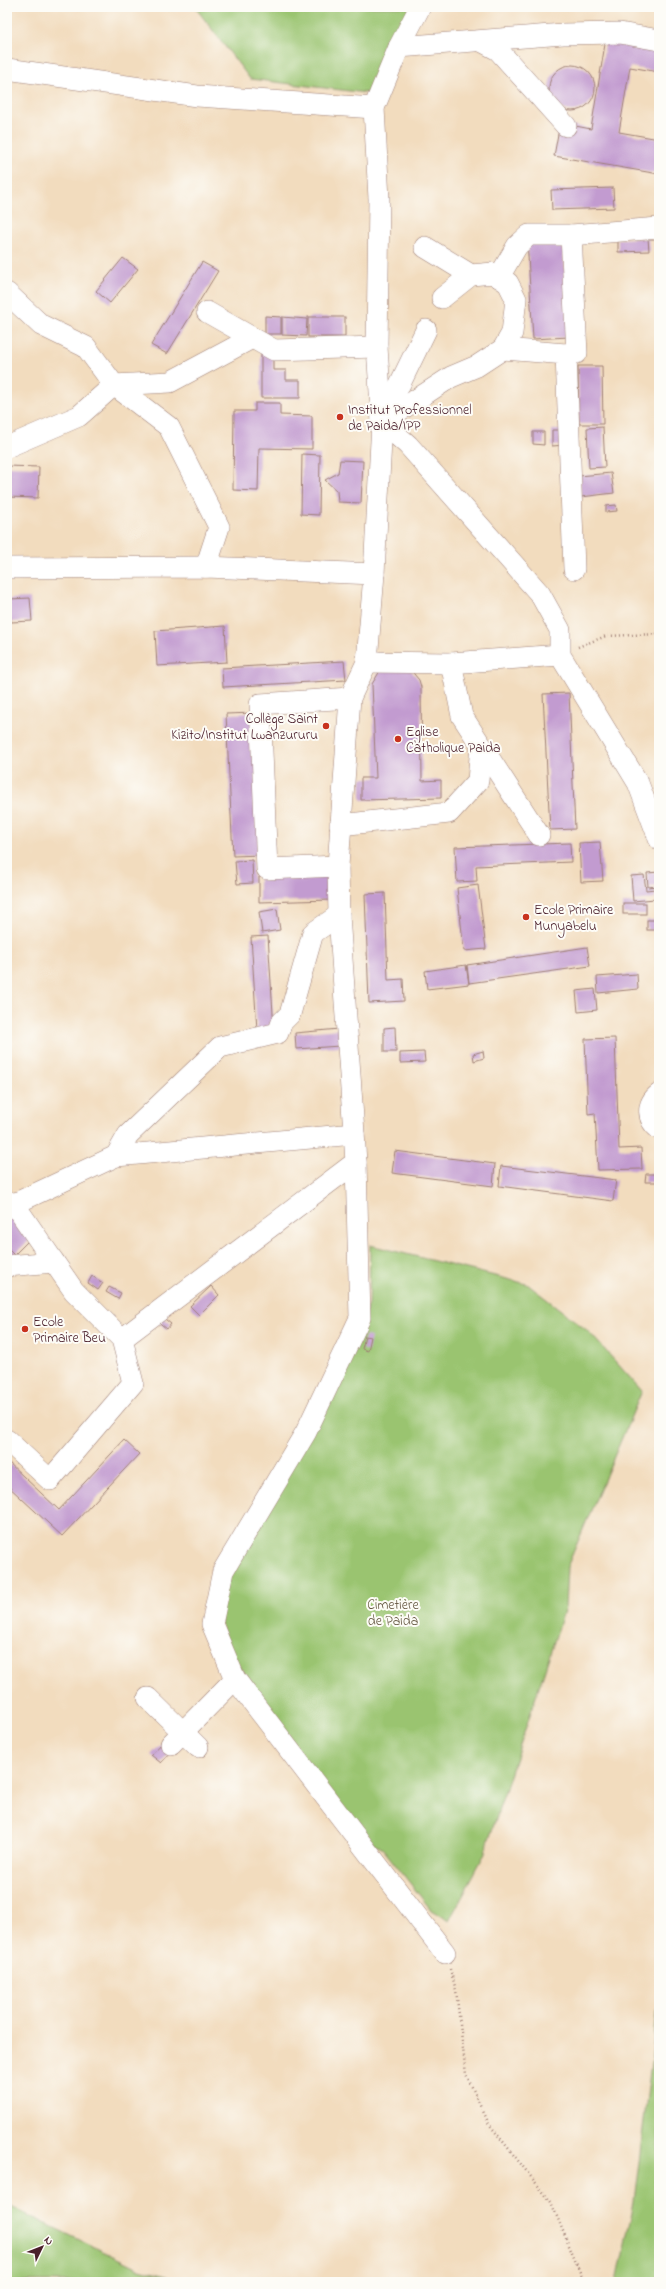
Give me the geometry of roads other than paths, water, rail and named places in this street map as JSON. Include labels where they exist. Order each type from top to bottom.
[{"type":"street","points":[[420,7],[398,47],[374,108],[379,199],[377,347],[382,422],[374,574],[367,662],[350,698],[338,866],[339,915],[356,1162],[360,1318],[306,1432],[223,1571],[212,1624],[235,1679],[445,1953]]},
{"type":"street","points":[[398,47],[483,42],[563,34],[620,33],[659,40]]},
{"type":"street","points":[[483,42],[498,50],[566,126]]},
{"type":"street","points":[[7,69],[196,96],[374,108]]},
{"type":"street","points":[[499,278],[517,246],[529,236],[570,235],[659,228]]},
{"type":"street","points":[[503,348],[566,354],[577,353],[570,235]]},
{"type":"street","points":[[425,247],[471,275]]},
{"type":"street","points":[[382,422],[451,377],[477,366],[503,348],[512,333],[516,299],[508,283],[493,273],[471,275],[442,298]]},
{"type":"street","points":[[7,293],[41,325],[86,347],[114,385],[169,427],[219,528],[206,567]]},
{"type":"street","points":[[207,312],[274,350],[377,347]]},
{"type":"street","points":[[382,422],[426,330]]},
{"type":"street","points":[[7,447],[79,416],[114,385],[170,382],[252,338]]},
{"type":"street","points":[[566,354],[574,569]]},
{"type":"street","points":[[382,422],[408,444],[540,594],[560,630],[560,655],[638,783],[659,839]]},
{"type":"street","points":[[7,568],[206,567],[374,574]]},
{"type":"street","points":[[367,662],[451,663],[560,655]]},
{"type":"street","points":[[451,663],[462,716],[539,835]]},
{"type":"street","points":[[338,866],[267,869],[260,704],[350,698]]},
{"type":"street","points":[[340,825],[449,813],[478,781],[481,745]]},
{"type":"street","points":[[116,1156],[128,1135],[220,1047],[278,1033],[282,1022],[290,1014],[314,933],[339,915]]},
{"type":"street","points":[[659,1094],[653,1099],[649,1111],[652,1124],[659,1129]]},
{"type":"street","points":[[7,1440],[50,1480],[133,1383],[122,1339],[74,1291],[10,1203],[116,1156],[354,1134]]},
{"type":"street","points":[[122,1339],[356,1162]]},
{"type":"street","points":[[7,1266],[54,1262]]},
{"type":"street","points":[[177,1738],[235,1679]]},
{"type":"street","points":[[148,1698],[177,1738],[198,1747]]},
{"type":"place","name":"Institut Professionnel de Paida/IPP","points":[[340,417]]},
{"type":"place","name":"Collège Saint Kizito/Institut Lwanzururu","points":[[326,726]]},
{"type":"place","name":"Eglise Catholique Paida","points":[[398,739]]},
{"type":"place","name":"Ecole Primaire Munyabelu","points":[[526,917]]},
{"type":"place","name":"Ecole Primaire Beu","points":[[25,1329]]},
{"type":"park label","name":"Cimetière de Paida","points":[[393,1612]]}]
